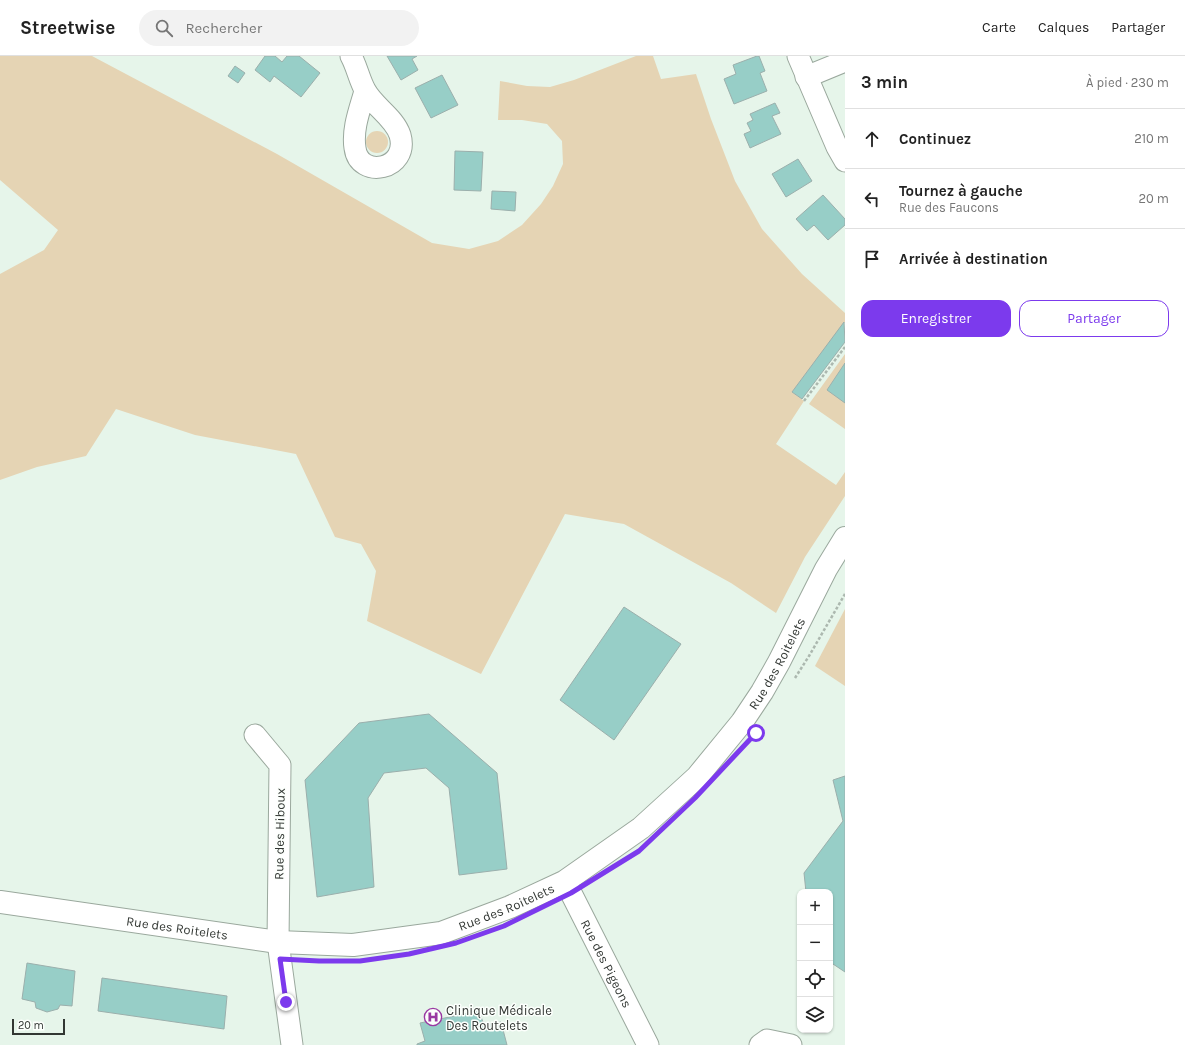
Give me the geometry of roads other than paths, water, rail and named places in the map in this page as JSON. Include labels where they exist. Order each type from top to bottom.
[{"type":"street","points":[[351,56],[365,91]]},
{"type":"street","points":[[798,56],[837,148],[845,161]]},
{"type":"street","points":[[806,77],[845,60]]},
{"type":"street","name":"Rue des Roitelets","points":[[0,902],[278,942],[353,944],[441,933],[510,907],[564,882],[641,828],[697,777],[742,722],[762,692],[779,662],[826,569],[845,538]]},
{"type":"street","name":"Rue des Hiboux","points":[[255,735],[280,765],[278,942],[292,1045]]},
{"type":"street","name":"Rue des Pigeons","points":[[564,882],[648,1045]]},
{"type":"street","points":[[760,1045],[767,1040],[791,1045]]},
{"type":"place","name":"Clinique Médicale Des Routelets","points":[[433,1017]]}]
